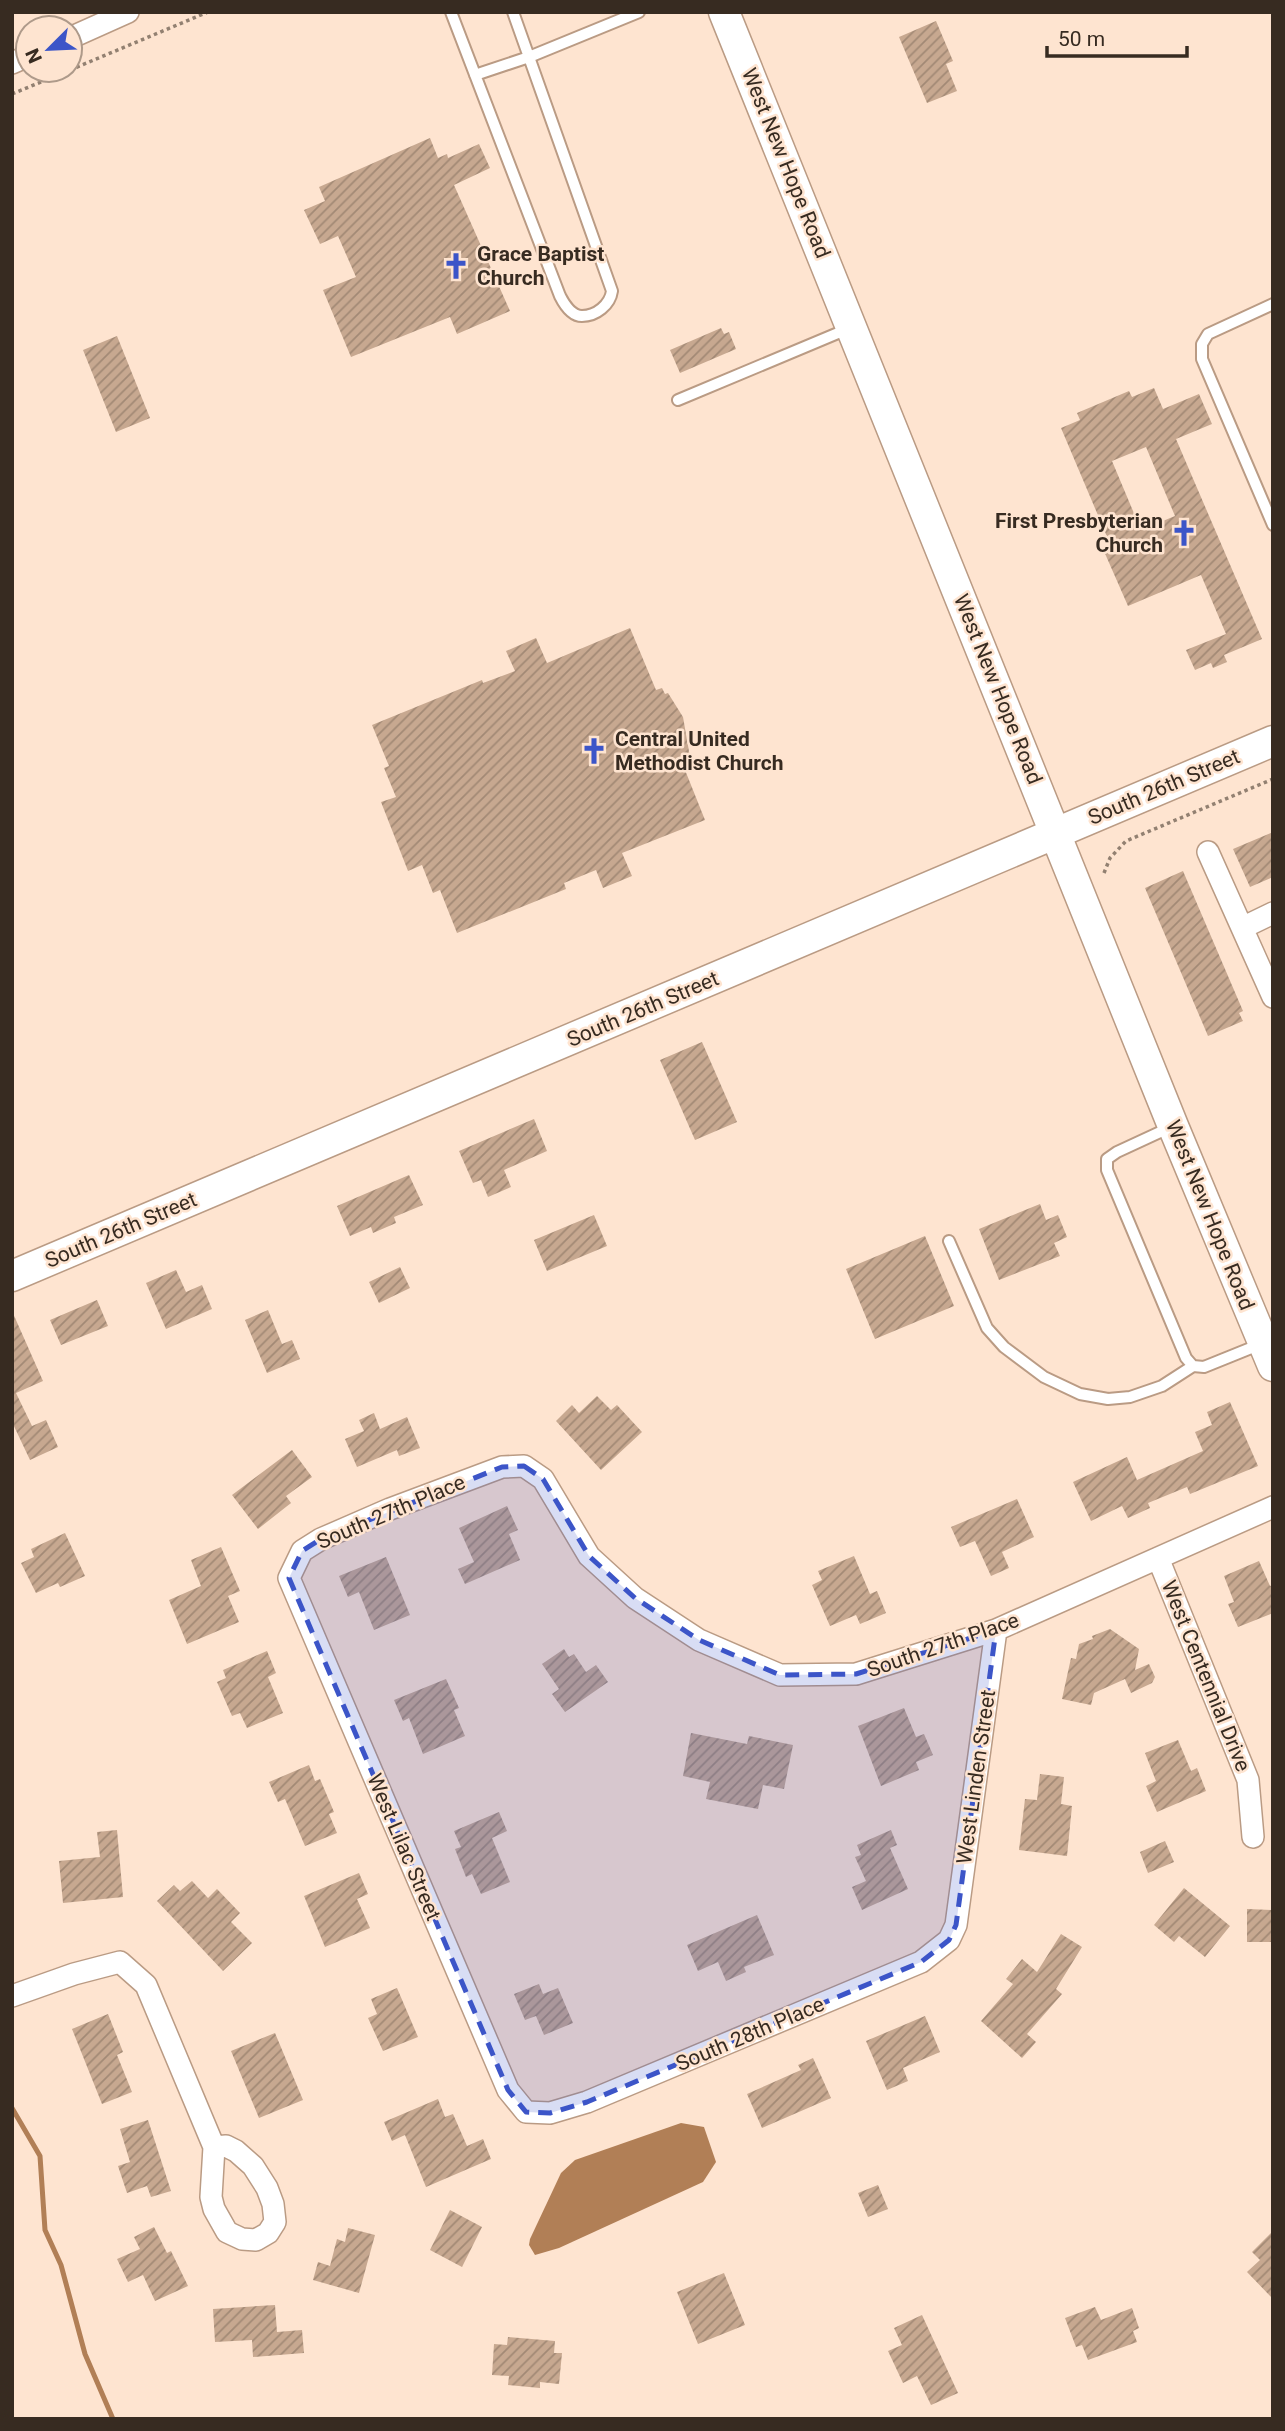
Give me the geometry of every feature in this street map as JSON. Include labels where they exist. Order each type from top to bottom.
[{"type":"main road","name":"West New Hope Road","points":[[724,12],[1268,1355]]},
{"type":"main road","name":"South 26th Street","points":[[12,1276],[1273,741]]},
{"type":"street","points":[[84,32],[128,12]]},
{"type":"street","points":[[1208,852],[1273,997]]},
{"type":"street","points":[[1242,928],[1273,913]]},
{"type":"street","name":"South 27th Place","points":[[289,1578],[302,1551],[321,1539],[502,1466],[524,1465],[543,1479],[589,1556],[635,1598],[699,1640],[780,1675],[856,1674],[996,1630],[1273,1507]]},
{"type":"street","name":"West Centennial Drive","points":[[1158,1558],[1248,1780],[1253,1837]]},
{"type":"street","name":"West Lilac Street","points":[[289,1578],[508,2090],[526,2112]]},
{"type":"street","name":"West Linden Street","points":[[956,1924],[996,1630]]},
{"type":"street","name":"South 28th Place","points":[[526,2112],[550,2113],[587,2102],[921,1962],[949,1940],[956,1924]]},
{"type":"street","points":[[12,1996],[74,1974],[120,1962],[146,1985],[214,2147]]},
{"type":"lane","points":[[451,12],[560,296],[573,312],[582,316],[604,307],[610,301],[612,291],[513,12]]},
{"type":"lane","points":[[475,75],[529,57],[639,12]]},
{"type":"lane","points":[[1273,304],[1208,334],[1202,344],[1202,359],[1273,525]]},
{"type":"lane","points":[[678,400],[852,327]]},
{"type":"lane","points":[[1173,1126],[1117,1152],[1107,1159],[1107,1171],[1186,1358],[1193,1366]]},
{"type":"lane","points":[[949,1241],[987,1328],[1004,1347],[1044,1377],[1080,1394],[1108,1399],[1130,1397],[1162,1386],[1193,1366],[1204,1367],[1268,1355]]},
{"type":"path","points":[[84,64],[208,12]]},
{"type":"path","points":[[12,94],[36,84]]},
{"type":"path","points":[[1104,873],[1110,858],[1126,841],[1273,779]]},
{"type":"highlighted area","points":[[524,1466],[543,1479],[589,1556],[635,1598],[699,1640],[780,1675],[856,1674],[996,1630],[956,1925],[949,1940],[921,1962],[587,2102],[550,2113],[526,2112],[508,2090],[289,1578],[302,1551],[321,1539],[502,1467]]},
{"type":"shaded area","points":[[681,2123],[704,2127],[716,2162],[703,2182],[559,2248],[535,2255],[529,2245],[530,2239],[561,2173],[575,2160]]},
{"type":"building","points":[[936,21],[953,61],[946,64],[957,91],[927,103],[899,37]]},
{"type":"building","points":[[430,138],[438,158],[447,154],[448,158],[479,144],[490,168],[454,185],[510,311],[457,334],[450,317],[351,357],[323,290],[356,277],[338,236],[320,244],[304,210],[325,201],[319,187]]},
{"type":"building","points":[[721,328],[724,334],[729,332],[736,349],[680,373],[670,350]]},
{"type":"building","points":[[117,336],[150,418],[116,432],[83,350]]},
{"type":"building","points":[[1154,388],[1163,409],[1199,394],[1212,424],[1176,439],[1262,639],[1224,655],[1227,662],[1213,668],[1211,663],[1195,670],[1186,650],[1226,634],[1201,575],[1128,606],[1103,549],[1111,546],[1061,428],[1080,420],[1077,413],[1129,391],[1132,397]],"holes":[[[1146,447],[1175,516],[1141,530],[1112,461]]]},
{"type":"building","points":[[630,628],[656,690],[662,688],[665,694],[668,693],[683,717],[690,757],[681,760],[705,820],[622,853],[632,876],[603,888],[596,870],[564,883],[566,889],[457,933],[440,890],[433,893],[422,865],[408,871],[381,802],[396,797],[384,768],[389,766],[372,725],[482,680],[483,683],[515,671],[506,651],[536,638],[547,663]]},
{"type":"building","points":[[1273,832],[1273,877],[1250,887],[1233,849]]},
{"type":"building","points":[[1183,871],[1243,1011],[1239,1013],[1243,1021],[1208,1036],[1145,888]]},
{"type":"building","points":[[702,1042],[737,1122],[695,1140],[660,1060]]},
{"type":"building","points":[[534,1119],[547,1151],[504,1170],[511,1187],[488,1197],[481,1180],[473,1183],[459,1151]]},
{"type":"building","points":[[409,1175],[423,1205],[394,1217],[396,1223],[373,1233],[371,1227],[350,1236],[337,1206]]},
{"type":"building","points":[[1040,1204],[1046,1220],[1058,1215],[1067,1237],[1054,1243],[1060,1256],[999,1280],[979,1229]]},
{"type":"building","points":[[594,1215],[607,1246],[547,1271],[534,1240]]},
{"type":"building","points":[[925,1236],[954,1306],[875,1339],[846,1269]]},
{"type":"building","points":[[400,1267],[410,1288],[379,1303],[369,1282]]},
{"type":"building","points":[[176,1270],[186,1292],[202,1285],[212,1309],[166,1329],[146,1283]]},
{"type":"building","points":[[97,1300],[108,1326],[61,1345],[50,1320]]},
{"type":"building","points":[[268,1310],[282,1344],[292,1340],[300,1359],[267,1373],[245,1320]]},
{"type":"building","points":[[12,1311],[43,1381],[16,1393],[32,1426],[46,1420],[58,1447],[30,1460],[12,1422]]},
{"type":"building","points":[[597,1396],[611,1410],[617,1405],[642,1432],[601,1470],[556,1421],[572,1405],[579,1413]]},
{"type":"building","points":[[1230,1402],[1258,1466],[1190,1494],[1187,1487],[1148,1503],[1150,1508],[1128,1518],[1122,1506],[1091,1521],[1073,1482],[1127,1457],[1137,1480],[1203,1451],[1195,1432],[1212,1425],[1207,1412]]},
{"type":"building","points":[[374,1413],[380,1429],[407,1417],[420,1448],[399,1456],[397,1450],[357,1467],[345,1439],[364,1431],[359,1420]]},
{"type":"building","points":[[292,1450],[312,1477],[286,1496],[291,1503],[258,1529],[232,1495]]},
{"type":"building","points":[[1017,1499],[1034,1537],[1002,1552],[1009,1568],[991,1576],[975,1541],[960,1547],[951,1527]]},
{"type":"building","points":[[507,1506],[518,1530],[509,1534],[520,1560],[465,1584],[458,1569],[474,1562],[459,1528]]},
{"type":"building","points":[[65,1533],[85,1576],[60,1587],[58,1583],[36,1593],[21,1563],[34,1557],[31,1549]]},
{"type":"building","points":[[221,1547],[240,1591],[228,1596],[239,1622],[187,1644],[169,1600],[201,1586],[191,1560]]},
{"type":"building","points":[[854,1556],[870,1594],[877,1591],[886,1613],[860,1624],[856,1615],[830,1626],[812,1585],[822,1580],[818,1571]]},
{"type":"building","points":[[386,1557],[410,1615],[374,1630],[359,1592],[348,1597],[339,1576]]},
{"type":"building","points":[[1259,1561],[1270,1586],[1273,1585],[1273,1613],[1238,1627],[1228,1604],[1234,1602],[1224,1576]]},
{"type":"building","points":[[1110,1629],[1139,1649],[1135,1670],[1149,1664],[1155,1677],[1152,1683],[1131,1693],[1125,1679],[1094,1693],[1091,1705],[1062,1699],[1071,1658],[1076,1659],[1079,1644]]},
{"type":"building","points":[[564,1649],[569,1657],[574,1654],[586,1672],[596,1665],[608,1682],[565,1712],[552,1694],[559,1689],[542,1664]]},
{"type":"building","points":[[267,1651],[276,1673],[268,1677],[283,1713],[247,1728],[240,1713],[232,1716],[217,1682],[226,1678],[223,1670]]},
{"type":"building","points":[[446,1679],[459,1708],[454,1710],[465,1736],[423,1754],[409,1718],[403,1721],[394,1700]]},
{"type":"building","points":[[904,1708],[916,1737],[924,1734],[933,1755],[916,1762],[919,1770],[881,1786],[858,1726]]},
{"type":"building","points":[[691,1733],[747,1744],[749,1736],[793,1745],[784,1789],[763,1785],[758,1809],[706,1799],[710,1782],[683,1776]]},
{"type":"building","points":[[1178,1740],[1191,1771],[1197,1768],[1206,1791],[1157,1812],[1146,1786],[1156,1781],[1145,1753]]},
{"type":"building","points":[[309,1765],[315,1781],[320,1779],[334,1812],[329,1814],[337,1833],[305,1846],[285,1799],[278,1802],[269,1782]]},
{"type":"building","points":[[1040,1774],[1064,1777],[1061,1804],[1072,1806],[1067,1856],[1019,1850],[1025,1799],[1037,1800]]},
{"type":"building","points":[[499,1812],[507,1831],[492,1838],[510,1882],[481,1894],[472,1874],[466,1877],[455,1849],[461,1847],[454,1831]]},
{"type":"building","points":[[117,1830],[123,1897],[63,1903],[59,1861],[100,1857],[97,1832]]},
{"type":"building","points":[[891,1830],[897,1845],[890,1848],[908,1889],[862,1910],[852,1887],[866,1881],[855,1857],[861,1855],[857,1845]]},
{"type":"building","points":[[1165,1841],[1174,1862],[1148,1873],[1140,1852]]},
{"type":"building","points":[[359,1873],[368,1894],[357,1899],[370,1928],[325,1947],[304,1896]]},
{"type":"building","points":[[192,1881],[208,1898],[217,1889],[240,1913],[231,1922],[252,1943],[223,1971],[157,1901],[174,1885],[180,1891]]},
{"type":"building","points":[[1184,1888],[1230,1926],[1205,1957],[1179,1936],[1174,1942],[1154,1925]]},
{"type":"building","points":[[1247,1909],[1272,1910],[1272,1942],[1247,1942]]},
{"type":"building","points":[[757,1915],[774,1955],[744,1967],[746,1972],[726,1981],[718,1962],[698,1971],[687,1945]]},
{"type":"building","points":[[1061,1934],[1082,1947],[1056,1989],[1062,1994],[1027,2034],[1036,2042],[1022,2058],[981,2021],[1013,1984],[1006,1979],[1022,1959],[1037,1972]]},
{"type":"building","points":[[539,1984],[543,1994],[558,1988],[573,2023],[544,2035],[536,2016],[525,2020],[514,1994]]},
{"type":"building","points":[[397,1988],[418,2037],[383,2051],[368,2018],[377,2014],[371,1999]]},
{"type":"building","points":[[108,2014],[123,2052],[117,2055],[132,2092],[102,2104],[72,2029]]},
{"type":"building","points":[[925,2016],[940,2052],[903,2068],[908,2081],[887,2090],[866,2041]]},
{"type":"building","points":[[275,2033],[303,2100],[259,2118],[231,2051]]},
{"type":"building","points":[[813,2058],[831,2098],[762,2128],[747,2094],[801,2070],[798,2065]]},
{"type":"building","points":[[438,2099],[445,2117],[453,2114],[467,2146],[483,2139],[491,2159],[426,2187],[405,2135],[392,2141],[384,2122]]},
{"type":"building","points":[[148,2120],[171,2191],[151,2197],[147,2186],[127,2193],[118,2166],[130,2162],[120,2129]]},
{"type":"building","points":[[878,2185],[888,2209],[868,2217],[858,2193]]},
{"type":"building","points":[[450,2210],[482,2227],[462,2267],[430,2250]]},
{"type":"building","points":[[154,2227],[167,2253],[171,2251],[188,2286],[155,2301],[143,2275],[128,2282],[117,2259],[140,2249],[134,2237]]},
{"type":"building","points":[[348,2228],[375,2235],[359,2293],[313,2280],[318,2262],[330,2266],[337,2239],[345,2242]]},
{"type":"building","points":[[1273,2231],[1273,2299],[1247,2272],[1260,2260],[1252,2252]]},
{"type":"building","points":[[724,2273],[745,2325],[698,2344],[677,2292]]},
{"type":"building","points":[[275,2305],[277,2332],[302,2330],[304,2353],[253,2357],[252,2340],[215,2342],[213,2309]]},
{"type":"building","points":[[1095,2307],[1101,2320],[1132,2308],[1139,2328],[1133,2331],[1137,2342],[1088,2360],[1082,2345],[1076,2347],[1065,2318]]},
{"type":"building","points":[[922,2315],[958,2393],[931,2405],[917,2376],[903,2383],[888,2351],[902,2345],[894,2328]]},
{"type":"building","points":[[508,2337],[555,2341],[554,2353],[562,2353],[559,2384],[540,2382],[540,2388],[508,2385],[509,2376],[492,2375],[494,2344],[507,2345]]},
{"type":"waterway","points":[[12,2108],[40,2156],[45,2230],[61,2265],[85,2354],[113,2419]]},
{"type":"place","name":"Grace Baptist Church","points":[[456,266]]},
{"type":"place","name":"First Presbyterian Church","points":[[1184,533]]},
{"type":"place","name":"Central United Methodist Church","points":[[594,751]]}]
